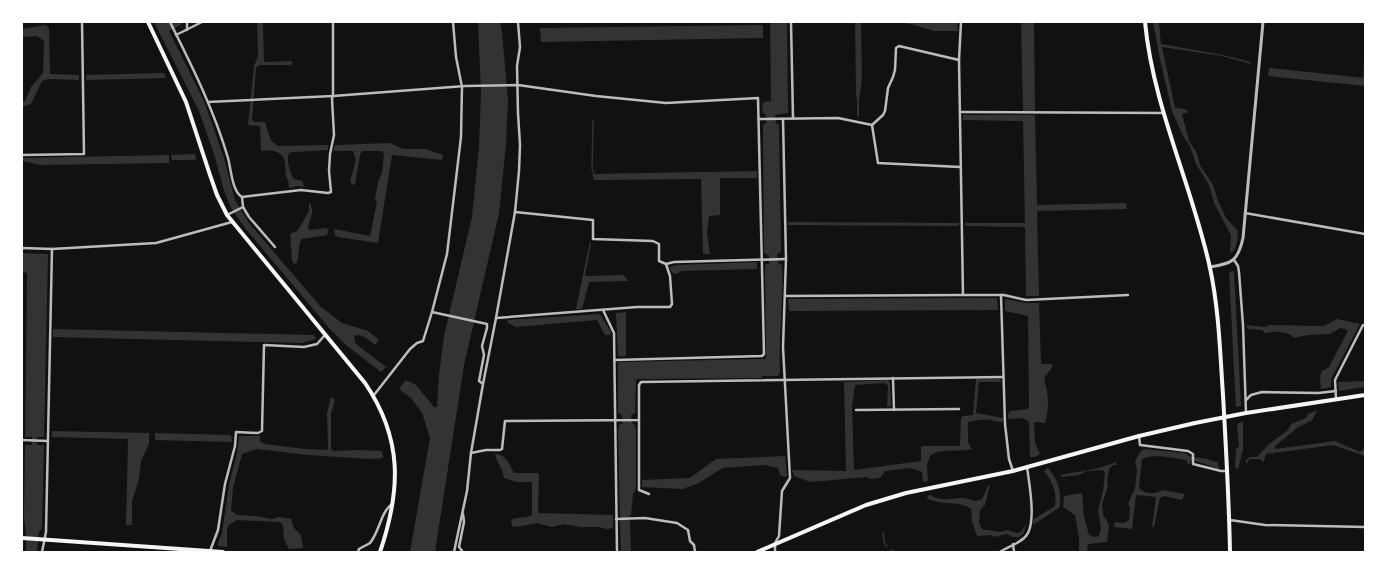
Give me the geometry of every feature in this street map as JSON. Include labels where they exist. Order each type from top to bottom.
[{"type":"highway","points":[[148,22],[186,102],[217,196],[230,214],[232,222],[365,383],[374,395],[383,414],[394,454],[395,480],[394,502],[380,552]]},
{"type":"highway","points":[[1145,22],[1156,84],[1163,113],[1192,205],[1209,267],[1220,337],[1228,471],[1230,552]]},
{"type":"highway","points":[[757,552],[866,505],[906,493],[1027,468],[1140,436],[1225,417],[1365,394]]},
{"type":"highway","points":[[24,539],[223,552]]},
{"type":"street","points":[[22,155],[84,154],[82,22]]},
{"type":"street","points":[[170,22],[208,102],[228,158],[235,190],[238,195],[242,197],[300,190],[331,192],[329,171],[330,154],[334,135],[333,22]]},
{"type":"street","points":[[187,22],[187,30]]},
{"type":"street","points":[[176,35],[202,22]]},
{"type":"street","points":[[374,395],[410,349],[416,343],[423,341],[434,312],[447,254],[461,137],[464,87],[456,57],[453,22]]},
{"type":"street","points":[[454,552],[463,511],[483,384],[515,212],[520,146],[518,66],[520,47],[518,22]]},
{"type":"street","points":[[791,22],[793,118]]},
{"type":"street","points":[[961,22],[959,60],[963,295]]},
{"type":"street","points":[[1209,267],[1228,263],[1234,260],[1240,250],[1243,238],[1263,22]]},
{"type":"street","points":[[872,125],[883,115],[885,111],[888,88],[895,70],[896,48],[899,46],[959,60]]},
{"type":"street","points":[[208,102],[513,85],[596,96],[666,103],[758,98],[764,354],[762,356],[615,360]]},
{"type":"street","points":[[960,112],[1163,113]]},
{"type":"street","points":[[759,119],[838,118],[872,125]]},
{"type":"street","points":[[775,552],[782,491],[790,478],[783,347],[786,259],[783,119]]},
{"type":"street","points":[[872,125],[878,163],[960,167]]},
{"type":"street","points":[[242,197],[242,207],[275,247]]},
{"type":"street","points":[[230,214],[242,207]]},
{"type":"street","points":[[515,212],[593,220],[593,239],[653,240],[659,244],[659,261],[666,264],[674,262],[786,259]]},
{"type":"street","points":[[1246,213],[1365,234]]},
{"type":"street","points":[[22,248],[52,250],[156,243],[232,222]]},
{"type":"street","points":[[42,552],[42,540],[46,532],[52,250]]},
{"type":"street","points":[[1234,260],[1238,266],[1239,272],[1243,325],[1246,413]]},
{"type":"street","points":[[496,318],[637,307],[670,307],[672,304],[670,276],[666,264]]},
{"type":"street","points":[[785,296],[1001,294],[1026,300],[1128,295]]},
{"type":"street","points":[[1001,294],[1005,424],[1009,459],[1014,471]]},
{"type":"street","points":[[603,310],[614,333],[618,552]]},
{"type":"street","points":[[434,312],[487,324],[482,346],[484,355],[479,381],[483,384]]},
{"type":"street","points":[[1336,399],[1335,380],[1363,325],[1365,325]]},
{"type":"street","points":[[210,551],[218,530],[225,484],[235,446],[236,432],[258,433],[262,431],[264,345],[304,347],[317,344],[325,335]]},
{"type":"street","points":[[649,494],[640,490],[639,385],[641,382],[1003,377]]},
{"type":"street","points":[[893,378],[894,410]]},
{"type":"street","points":[[1245,400],[1251,395],[1262,392],[1318,393],[1336,391]]},
{"type":"street","points":[[856,410],[959,409]]},
{"type":"street","points":[[471,453],[502,449],[505,421],[639,420]]},
{"type":"street","points":[[1140,436],[1140,445],[1188,451],[1193,454],[1193,464],[1221,471],[1228,471]]},
{"type":"street","points":[[22,440],[48,441]]},
{"type":"street","points":[[1000,552],[1024,538],[1028,534],[1031,525],[1031,500],[1027,468]]},
{"type":"street","points":[[358,552],[359,549],[369,543],[383,517],[386,508],[394,502]]},
{"type":"street","points":[[463,511],[464,522],[460,547],[463,552]]},
{"type":"street","points":[[618,519],[645,518],[677,523],[688,530],[690,541],[694,545],[695,552]]},
{"type":"street","points":[[1230,520],[1265,525],[1365,527]]},
{"type":"street","points":[[1013,544],[1014,552]]},
{"type":"shaded area","points":[[154,22],[182,22],[182,24],[169,31],[204,101],[224,158],[235,200],[249,223],[321,307],[342,323],[368,331],[379,340],[375,345],[362,336],[356,335],[354,338],[356,344],[386,367],[381,372],[346,345],[329,328],[245,228],[231,208],[224,191],[215,157],[199,111]]},
{"type":"shaded area","points":[[257,22],[263,22],[264,62],[292,61],[291,65],[259,65],[256,68],[252,120],[254,122],[265,122],[271,141],[278,146],[328,145],[328,150],[289,153],[288,163],[291,174],[294,179],[302,181],[304,185],[303,187],[297,186],[289,188],[286,176],[285,161],[282,156],[274,151],[261,151],[260,126],[248,125],[254,66],[258,56]]},
{"type":"shaded area","points":[[478,22],[500,22],[502,33],[508,100],[506,144],[499,213],[464,365],[435,552],[410,552],[430,438],[422,413],[411,398],[399,389],[406,380],[416,385],[434,407],[437,407],[444,336],[472,217],[479,147],[481,93]]},
{"type":"shaded area","points":[[770,22],[787,22],[788,113],[775,115],[776,123],[779,125],[781,252],[777,254],[778,263],[782,265],[780,373],[778,376],[762,376],[762,378],[636,380],[635,413],[631,415],[632,423],[635,425],[636,432],[636,485],[633,494],[631,515],[628,517],[630,521],[631,552],[621,552],[618,432],[619,425],[623,423],[622,415],[618,413],[619,362],[766,358],[765,266],[766,264],[769,264],[769,255],[764,253],[763,125],[766,123],[766,115],[763,113],[762,104],[764,102],[771,101]]},
{"type":"shaded area","points":[[855,22],[861,22],[862,78],[859,116],[857,116],[856,97]]},
{"type":"shaded area","points":[[896,22],[957,22],[958,31],[934,31],[911,24]]},
{"type":"shaded area","points":[[1021,22],[1034,22],[1035,111],[1023,111]]},
{"type":"shaded area","points":[[1153,22],[1159,22],[1161,44],[1223,55],[1251,62],[1251,64],[1222,56],[1162,47],[1175,108],[1185,109],[1188,112],[1182,114],[1189,141],[1197,153],[1200,165],[1213,185],[1218,201],[1226,218],[1238,231],[1236,247],[1233,252],[1230,253],[1231,235],[1214,203],[1209,185],[1196,164],[1190,146],[1183,136],[1172,111]]},
{"type":"shaded area","points":[[45,25],[49,28],[50,74],[79,75],[79,80],[49,79],[42,81],[31,104],[22,107],[22,102],[25,101],[31,87],[43,73],[44,41],[37,36],[22,37],[22,29]]},
{"type":"shaded area","points":[[763,25],[763,38],[541,42],[540,28]]},
{"type":"shaded area","points":[[1269,68],[1365,78],[1365,86],[1268,76]]},
{"type":"shaded area","points":[[164,73],[166,78],[86,80],[86,75]]},
{"type":"shaded area","points":[[963,115],[1035,115],[1037,205],[1126,203],[1127,209],[1037,211],[1039,296],[1026,296],[1025,227],[965,226],[965,223],[1025,223],[1023,121],[963,120]]},
{"type":"shaded area","points":[[390,143],[403,149],[426,149],[443,155],[442,160],[392,155],[378,243],[338,237],[335,235],[334,229],[370,236],[377,202],[375,199],[378,182],[382,173],[384,154],[382,151],[362,151],[355,184],[353,185],[350,182],[356,160],[353,151],[333,151],[335,145]]},
{"type":"shaded area","points":[[195,154],[196,160],[172,160],[171,155]]},
{"type":"shaded area","points":[[169,155],[169,163],[41,165],[22,161],[22,158]]},
{"type":"shaded area","points":[[757,171],[757,178],[720,178],[720,215],[709,216],[707,233],[710,254],[703,254],[701,179],[594,180],[592,174]]},
{"type":"shaded area","points":[[309,202],[312,212],[308,229],[327,228],[328,232],[327,235],[302,239],[300,242],[297,263],[294,264],[290,245],[290,234],[298,230],[309,211]]},
{"type":"shaded area","points":[[788,222],[959,223],[959,226],[788,225]]},
{"type":"shaded area","points":[[590,241],[591,243],[585,276],[624,275],[628,281],[589,282],[582,309],[576,309]]},
{"type":"shaded area","points":[[22,253],[48,254],[44,437],[37,437],[37,445],[44,445],[42,529],[39,531],[37,552],[26,552],[24,517],[25,445],[32,445],[32,437],[25,437],[27,273],[22,272]]},
{"type":"shaded area","points":[[757,262],[757,269],[681,271],[677,274],[672,273],[670,267],[677,265]]},
{"type":"shaded area","points":[[1234,271],[1241,406],[1236,407],[1229,272]]},
{"type":"shaded area","points":[[997,298],[998,310],[789,311],[788,299]]},
{"type":"shaded area","points":[[1005,299],[1026,303],[1039,303],[1041,364],[1052,364],[1052,368],[1044,378],[1048,400],[1048,411],[1045,423],[1034,423],[1035,443],[1040,454],[1035,457],[1030,457],[1029,422],[1022,418],[1008,419],[1008,414],[1011,411],[1027,409],[1029,407],[1028,316],[1005,311]]},
{"type":"shaded area","points":[[626,312],[626,356],[618,356],[616,313]]},
{"type":"shaded area","points":[[600,314],[611,332],[611,335],[605,335],[597,320],[516,327],[508,323],[507,320]]},
{"type":"shaded area","points":[[1337,319],[1360,324],[1331,379],[1331,387],[1321,389],[1320,376],[1322,371],[1329,367],[1348,331],[1340,328],[1330,334],[1308,335],[1294,338],[1285,333],[1265,333],[1262,330],[1247,328],[1247,325],[1264,327],[1269,325],[1324,326]]},
{"type":"shaded area","points":[[53,329],[314,335],[316,339],[302,343],[53,337]]},
{"type":"shaded area","points":[[976,379],[1000,379],[1001,382],[979,382],[976,413],[1003,418],[1003,421],[977,420],[968,422],[968,442],[972,449],[945,451],[935,453],[930,456],[927,465],[928,481],[923,482],[922,472],[910,468],[885,471],[880,478],[870,479],[867,477],[810,482],[794,476],[792,470],[846,471],[844,382],[888,380],[890,383],[891,405],[889,407],[887,406],[888,386],[885,383],[855,385],[852,407],[854,470],[921,461],[921,446],[960,446],[961,418],[963,416],[973,415]]},
{"type":"shaded area","points":[[1365,381],[1365,387],[1339,391],[1338,382]]},
{"type":"shaded area","points":[[331,397],[335,400],[331,413],[331,449],[333,451],[381,451],[383,458],[372,459],[308,455],[257,449],[242,454],[233,488],[231,510],[237,515],[272,519],[280,517],[291,519],[294,528],[301,535],[303,548],[289,549],[284,539],[283,525],[280,522],[237,520],[229,525],[227,530],[227,547],[218,546],[222,533],[229,485],[237,453],[239,436],[260,436],[260,441],[264,444],[327,450],[327,413]]},
{"type":"shaded area","points":[[1317,411],[1312,420],[1297,428],[1275,446],[1275,449],[1335,441],[1360,452],[1365,448],[1365,456],[1333,445],[1266,454],[1263,463],[1261,459],[1250,459],[1246,464],[1246,460],[1250,457],[1257,457],[1268,445],[1288,430],[1291,424],[1306,418],[1309,413]]},
{"type":"shaded area","points":[[1243,422],[1243,450],[1238,469],[1235,467],[1236,449],[1239,446],[1237,425],[1238,423]]},
{"type":"shaded area","points":[[52,431],[149,433],[149,444],[141,461],[139,479],[132,501],[132,525],[126,525],[128,439],[52,437]]},
{"type":"shaded area","points":[[155,433],[231,435],[232,442],[155,440]]},
{"type":"shaded area","points":[[1144,449],[1185,453],[1191,457],[1208,459],[1218,462],[1219,469],[1193,460],[1190,461],[1190,465],[1186,460],[1170,457],[1152,456],[1142,459],[1139,488],[1141,490],[1150,493],[1156,493],[1162,490],[1185,494],[1182,500],[1164,496],[1160,498],[1154,527],[1152,527],[1156,497],[1136,495],[1132,529],[1114,527],[1115,522],[1124,523],[1129,520],[1130,507],[1128,504],[1135,488],[1137,470],[1135,461],[1140,452]]},
{"type":"shaded area","points":[[495,454],[499,454],[505,458],[514,473],[539,473],[538,513],[613,515],[613,528],[580,527],[564,524],[552,527],[537,523],[517,527],[512,526],[511,520],[532,515],[532,482],[516,482],[504,478]]},
{"type":"shaded area","points":[[785,456],[787,476],[784,477],[780,475],[778,468],[765,465],[723,468],[697,484],[682,489],[642,487],[642,480],[690,478],[716,459]]},
{"type":"shaded area","points":[[1116,462],[1117,465],[1113,465],[1109,469],[1107,481],[1108,486],[1102,505],[1103,515],[1109,525],[1107,542],[1088,544],[1087,552],[1079,552],[1079,538],[1075,515],[1063,507],[1064,496],[1082,493],[1084,516],[1089,535],[1094,537],[1099,536],[1101,528],[1098,510],[1103,491],[1105,473],[1103,470],[1087,471],[1079,475],[1062,477],[1060,475],[1096,469]]},
{"type":"shaded area","points":[[1048,468],[1055,477],[1058,486],[1060,507],[1033,525],[1034,519],[1055,506],[1054,487],[1044,471]]},
{"type":"shaded area","points":[[990,485],[985,505],[980,510],[979,523],[982,529],[1000,532],[1007,530],[1016,533],[1021,532],[1026,524],[1024,533],[1019,537],[1012,537],[1007,534],[994,537],[991,535],[977,536],[972,521],[971,509],[962,505],[942,503],[928,499],[927,496],[931,495],[942,499],[963,498],[976,501],[982,499],[988,486]]},
{"type":"waterway","points":[[1364,78],[1365,55]]},
{"type":"waterway","points":[[593,121],[592,169],[595,175]]},
{"type":"waterway","points":[[883,532],[884,542],[887,547]]},
{"type":"waterway","points":[[891,550],[895,552]]}]
